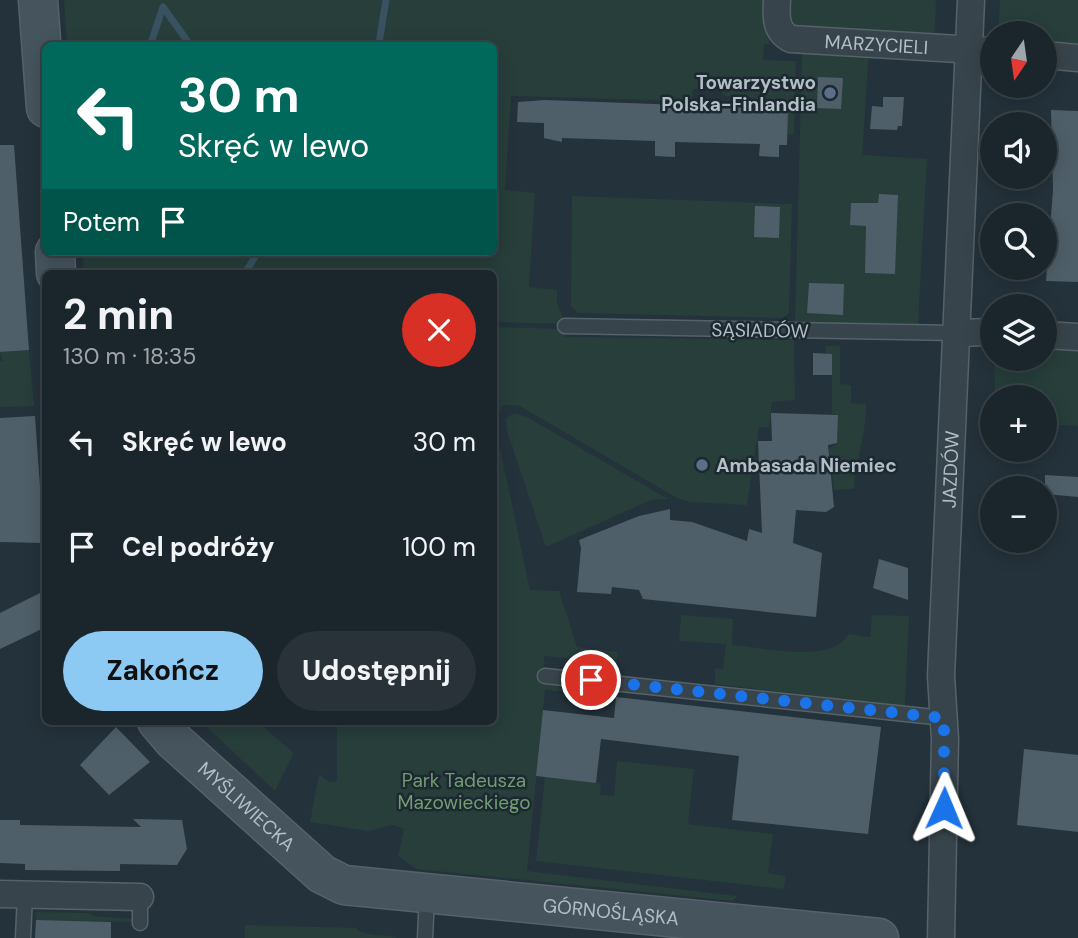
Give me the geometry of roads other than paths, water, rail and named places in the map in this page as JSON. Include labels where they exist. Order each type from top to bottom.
[{"type":"street","points":[[38,0],[42,54]]},
{"type":"street","name":"JAZDÓW","points":[[971,0],[980,45]]},
{"type":"street","name":"MARZYCIELI","points":[[779,18],[800,41],[980,50]]},
{"type":"street","points":[[1057,56],[1078,58]]},
{"type":"street","name":"JAZDÓW","points":[[941,938],[944,718],[941,676],[956,333],[980,61]]},
{"type":"street","points":[[956,333],[980,332]]},
{"type":"street","points":[[1057,336],[1078,337]]},
{"type":"street","name":"MYŚLIWIECKA","points":[[160,725],[173,740],[307,861],[344,885]]},
{"type":"street","name":"GÓRNOŚLĄSKA","points":[[344,885],[427,896],[879,938]]},
{"type":"street","points":[[12,895],[140,910]]},
{"type":"lane","name":"SĄSIADÓW","points":[[565,326],[956,333]]},
{"type":"lane","points":[[545,676],[944,718]]},
{"type":"lane","points":[[12,895],[23,938]]},
{"type":"lane","points":[[425,938],[427,896]]},
{"type":"waterway","points":[[379,42],[386,0]]},
{"type":"waterway","points":[[163,7],[188,42]]},
{"type":"waterway","points":[[151,42],[163,7]]},
{"type":"waterway","points":[[247,270],[256,256]]},
{"type":"place","name":"Towarzystwo Polska-Finlandia","points":[[830,93]]},
{"type":"place","name":"Ambasada Niemiec","points":[[702,465]]},
{"type":"park label","name":"Park Tadeusza Mazowieckiego","points":[[464,791]]}]
